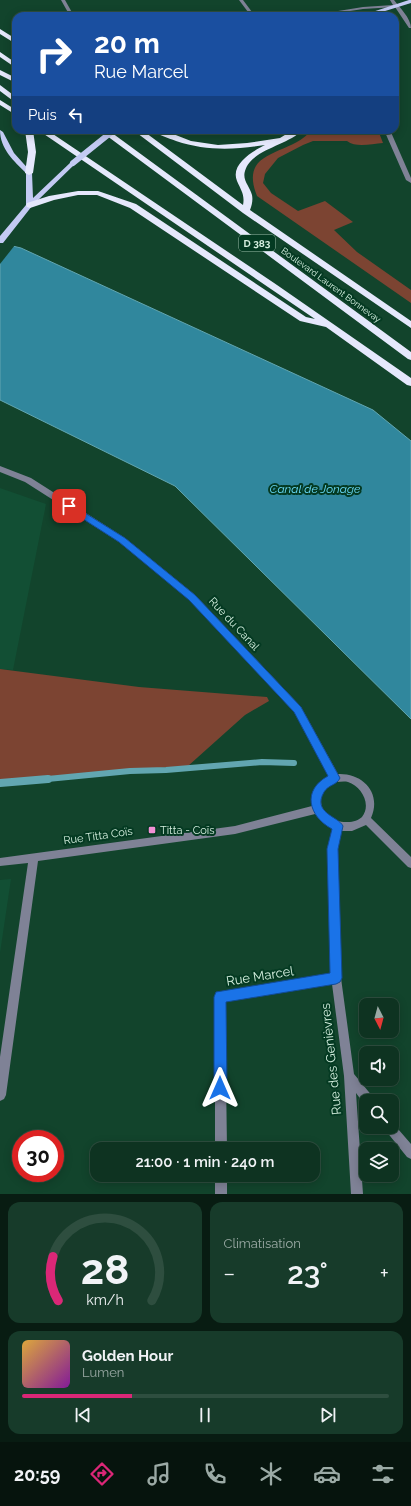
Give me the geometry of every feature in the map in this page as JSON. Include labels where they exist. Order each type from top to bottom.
[{"type":"highway","points":[[0,31],[12,39]]},
{"type":"highway","points":[[0,54],[12,63]]},
{"type":"highway","points":[[0,72],[12,79]]},
{"type":"highway","points":[[0,87],[12,98]]},
{"type":"highway","points":[[0,102],[12,110]]},
{"type":"highway","points":[[0,109],[12,116]]},
{"type":"highway","points":[[29,173],[32,152],[30,134]]},
{"type":"highway","points":[[47,134],[56,139]]},
{"type":"highway","points":[[48,134],[335,329],[411,383]]},
{"type":"highway","name":"Boulevard Laurent Bonnevay","points":[[108,134],[411,356]]},
{"type":"highway","name":"Boulevard Laurent Bonnevay","points":[[142,134],[246,211],[411,325]]},
{"type":"highway","points":[[166,134],[184,142],[202,147],[234,147],[280,140]]},
{"type":"highway","points":[[246,211],[248,195],[242,183],[240,173],[242,167],[252,156],[291,134]]},
{"type":"highway","points":[[30,205],[52,198],[78,193],[98,193],[133,206],[302,319],[335,329]]},
{"type":"main road","points":[[377,12],[411,1]]},
{"type":"main road","points":[[0,132],[11,154],[29,173],[30,205]]},
{"type":"main road","points":[[0,241],[30,205],[73,163],[109,134]]},
{"type":"street","points":[[63,0],[70,12]]},
{"type":"street","points":[[241,0],[250,12]]},
{"type":"street","points":[[392,0],[411,27]]},
{"type":"street","points":[[336,12],[362,8],[397,6]]},
{"type":"street","points":[[389,134],[409,180],[411,181]]},
{"type":"street","name":"Rue du Canal","points":[[0,469],[28,480],[122,540],[192,597],[298,710],[335,778]]},
{"type":"street","points":[[335,778],[348,778],[361,784],[370,795],[372,808],[366,819],[354,827],[338,826],[325,820],[317,809],[316,796],[322,785],[335,778]]},
{"type":"street","name":"Rue Titta Coïs","points":[[0,862],[235,830],[317,809]]},
{"type":"street","points":[[366,819],[411,864]]},
{"type":"street","name":"Rue des Genièvres","points":[[338,826],[332,849],[336,978],[349,1076],[357,1194]]},
{"type":"street","points":[[0,1095],[34,857]]},
{"type":"street","name":"Rue Marcel","points":[[220,1142],[220,997],[336,978]]},
{"type":"street","points":[[349,1076],[363,1094]]},
{"type":"street","points":[[396,1134],[411,1153]]},
{"type":"street","points":[[220,1182],[220,1194]]},
{"type":"shaded area","points":[[308,134],[380,134],[383,143],[359,145],[347,141],[313,141],[303,145],[278,158],[265,174],[263,183],[271,193],[298,211],[325,201],[353,222],[334,230],[357,252],[411,290],[411,303],[257,196],[253,180],[254,169],[260,161],[302,139]]},
{"type":"shaded area","points":[[0,488],[46,504],[13,670],[0,669]]},
{"type":"shaded area","points":[[0,669],[139,687],[267,697],[269,701],[245,715],[188,766],[0,780]]},
{"type":"shaded area","points":[[11,879],[0,953],[0,880]]},
{"type":"water","name":"Canal de Jonage","points":[[0,243],[21,248],[373,410],[411,441],[411,719],[175,486],[0,400]]},
{"type":"pier","points":[[0,241],[15,245],[0,264]]},
{"type":"waterway","points":[[43,779],[130,771],[166,770],[262,762],[294,763]]},
{"type":"waterway","points":[[0,783],[43,779]]},
{"type":"waterway","points":[[37,780],[43,779]]},
{"type":"waterway","points":[[43,779],[48,779]]},
{"type":"place","name":"Titta - Coïs","points":[[152,830]]},
{"type":"route","points":[[69,506],[122,540],[192,597],[298,710],[335,778],[322,785],[316,796],[317,809],[325,820],[338,826],[332,849],[336,978],[220,997],[220,1088]]}]
